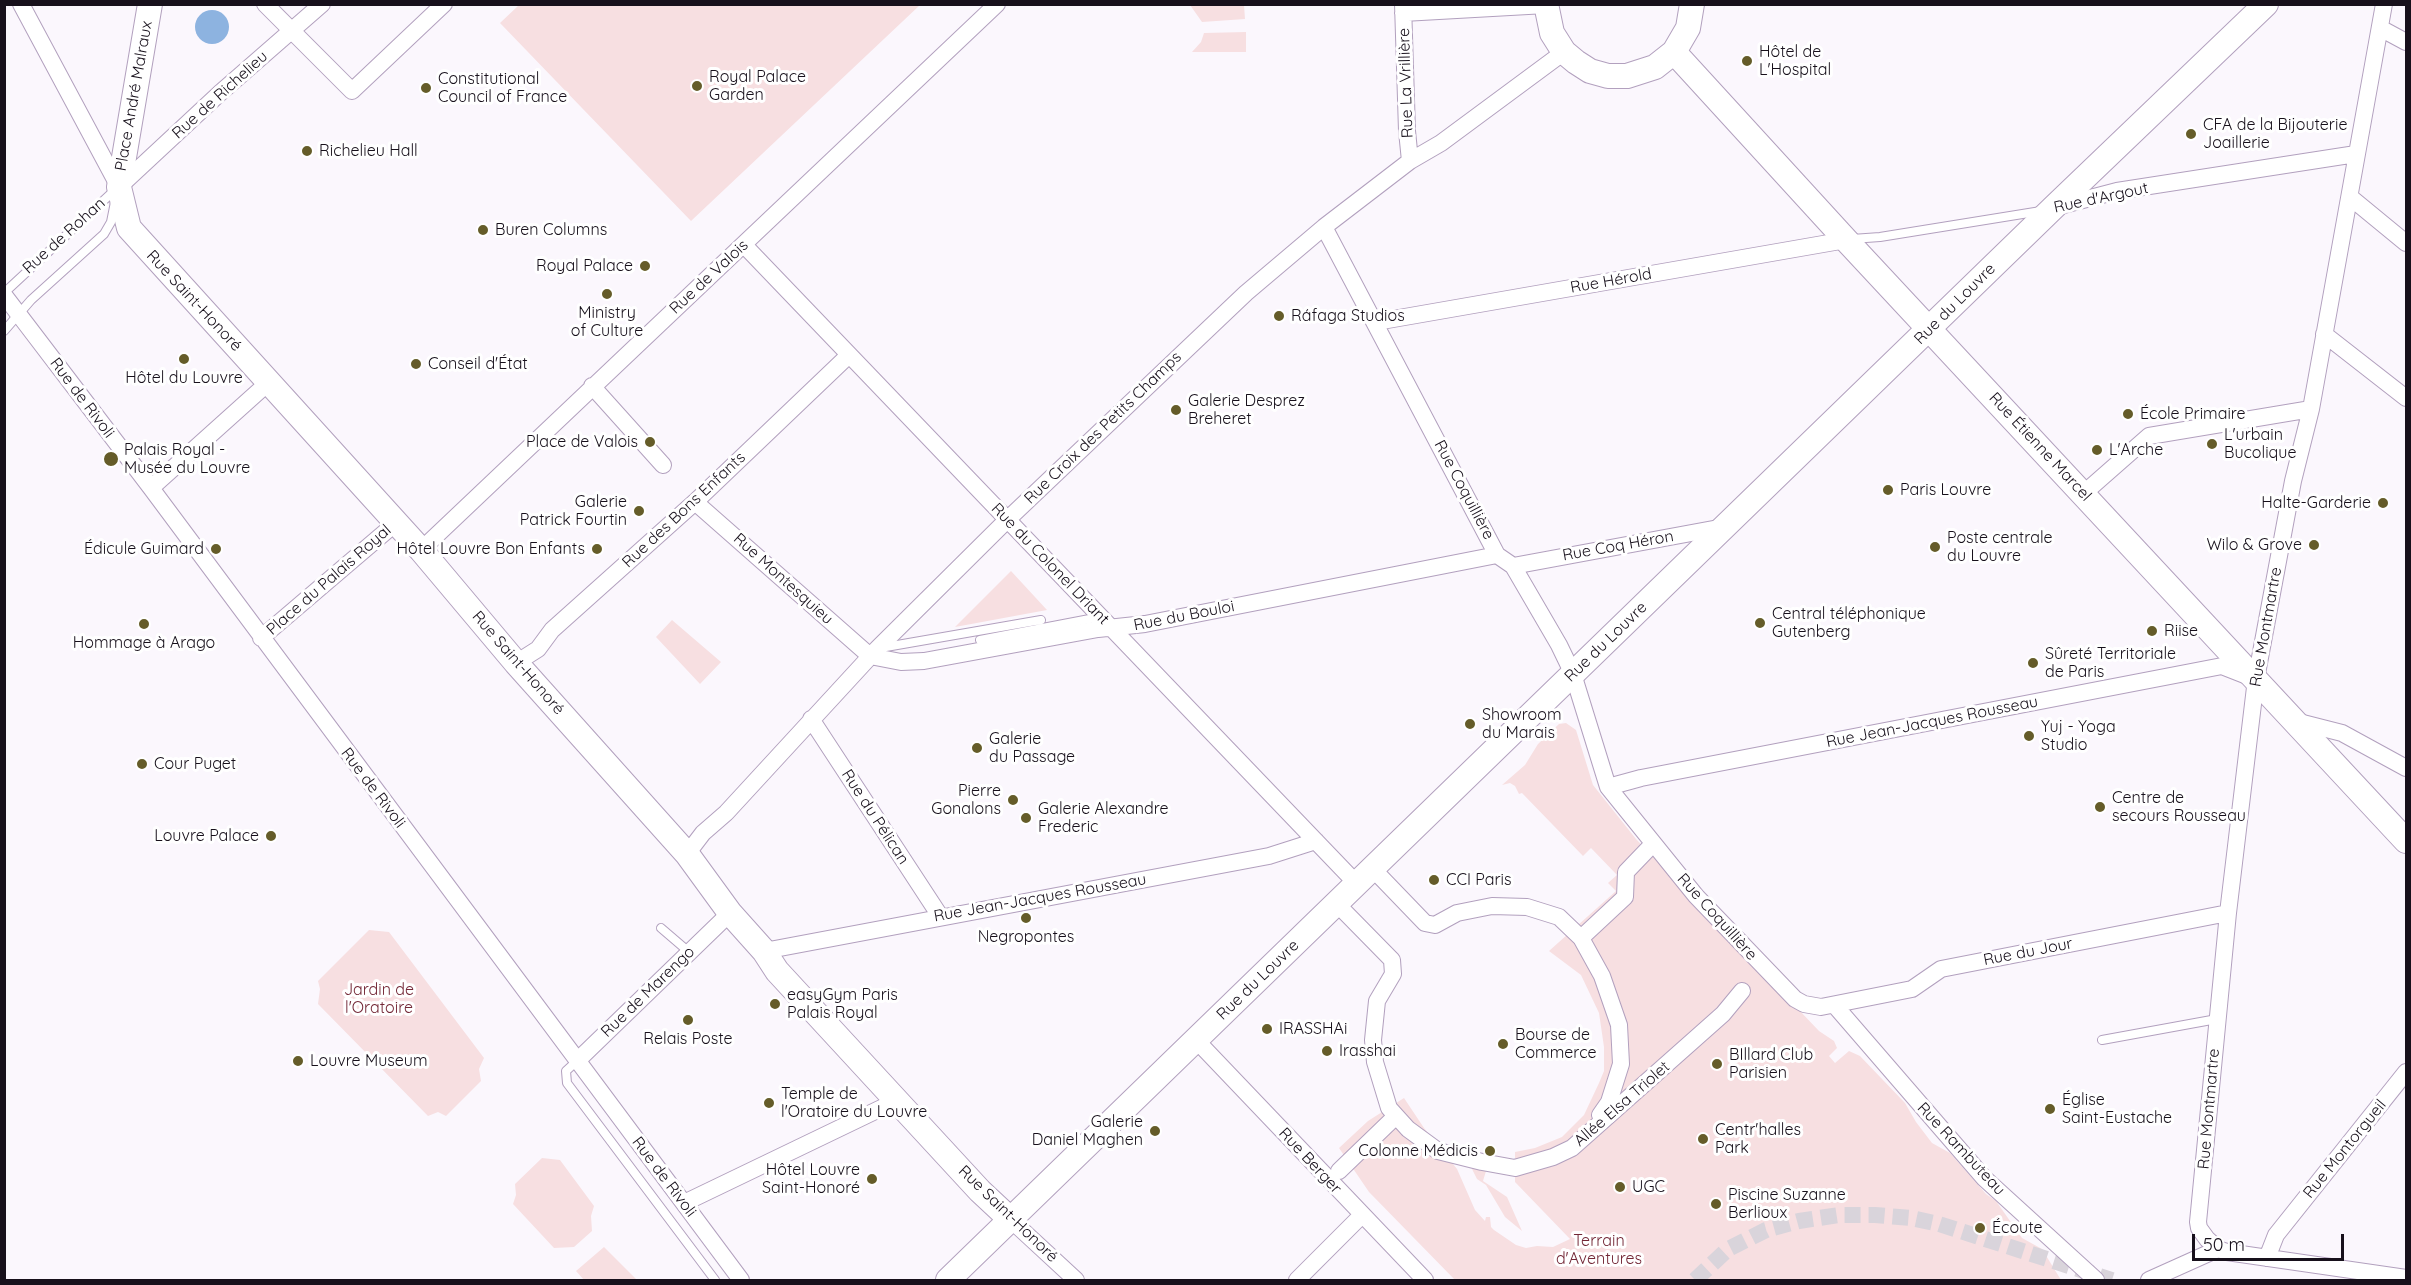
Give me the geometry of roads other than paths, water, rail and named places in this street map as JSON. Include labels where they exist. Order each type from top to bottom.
[{"type":"street","name":"Rue Saint-Honoré","points":[[21,4],[118,187],[129,228],[397,522],[516,663],[687,854],[730,913],[764,951],[777,971],[896,1101],[1010,1220],[1076,1281]]},
{"type":"street","name":"Place André Malraux","points":[[118,187],[150,4]]},
{"type":"street","points":[[265,4],[352,91],[444,4]]},
{"type":"street","name":"Rue de Richelieu","points":[[118,187],[220,93],[322,4]]},
{"type":"street","name":"Rue de Valois","points":[[421,550],[997,4]]},
{"type":"street","points":[[1403,9],[1546,5],[1552,33],[1564,52],[1590,71],[1608,76],[1627,76],[1655,67],[1674,52],[1688,28],[1692,4]]},
{"type":"street","name":"Rue du Louvre","points":[[948,1281],[1364,875],[2266,4]]},
{"type":"street","name":"Rue Montmartre","points":[[2218,1249],[2203,1234],[2198,1222],[2228,913],[2256,679],[2293,481],[2311,409],[2384,4]]},
{"type":"street","name":"Rue La Vrillière","points":[[1403,9],[1410,161]]},
{"type":"street","points":[[2380,28],[2406,42]]},
{"type":"street","name":"Rue Croix des Petits Champs","points":[[687,854],[702,833],[726,813],[874,652],[1007,520],[1245,293],[1324,227],[1410,161],[1441,143],[1564,52]]},
{"type":"street","name":"Rue Étienne Marcel","points":[[1674,52],[2406,841]]},
{"type":"street","name":"Rue d'Argout","points":[[2053,208],[2117,191],[2356,154]]},
{"type":"street","points":[[2350,197],[2406,243]]},
{"type":"street","name":"Rue Coquillière","points":[[1324,227],[1497,555],[1513,566],[1556,639],[1573,674],[1608,787],[1696,896],[1795,999],[1809,1006],[1835,1006]]},
{"type":"street","name":"Rue Hérold","points":[[1376,322],[1846,240]]},
{"type":"street","name":"Rue du Colonel Driant","points":[[744,245],[1316,842],[1364,875],[1425,923],[1435,925],[1457,914],[1492,906],[1527,907],[1559,917],[1581,938]]},
{"type":"street","name":"Rue de Rivoli","points":[[4,294],[151,488],[571,1066],[684,1203],[741,1281]]},
{"type":"street","points":[[2324,334],[2406,398]]},
{"type":"street","name":"Rue des Bons Enfants","points":[[516,663],[538,649],[552,630],[695,501],[849,355]]},
{"type":"street","points":[[151,488],[269,382]]},
{"type":"street","points":[[592,386],[663,465]]},
{"type":"street","points":[[2083,494],[2149,436],[2311,409]]},
{"type":"street","name":"Rue Montesquieu","points":[[695,501],[874,652]]},
{"type":"street","name":"Place du Palais Royal","points":[[261,639],[397,522]]},
{"type":"street","name":"Rue Coq Héron","points":[[1513,566],[1724,527]]},
{"type":"street","name":"Rue du Bouloi","points":[[874,652],[901,662],[924,661],[1098,629],[1106,623],[1497,555]]},
{"type":"street","name":"Rue Jean-Jacques Rousseau","points":[[1608,787],[1641,778],[2222,666],[2256,679]]},
{"type":"street","name":"Rue du Pélican","points":[[811,719],[940,916]]},
{"type":"street","points":[[2293,721],[2342,733],[2406,768]]},
{"type":"street","name":"Rue Jean-Jacques Rousseau","points":[[764,951],[1269,855],[1316,842]]},
{"type":"street","points":[[1586,1134],[1609,1102],[1621,1064],[1619,1025],[1602,976],[1581,938],[1625,897],[1626,872],[1650,847]]},
{"type":"street","points":[[1336,903],[1392,960],[1393,974],[1377,1001],[1373,1040],[1375,1062],[1392,1112],[1339,1171]]},
{"type":"street","name":"Rue de Marengo","points":[[571,1066],[730,913]]},
{"type":"street","name":"Rue du Jour","points":[[1835,1006],[1912,989],[1941,969],[2228,913]]},
{"type":"street","name":"Allée Elsa Triolet","points":[[1392,1112],[1408,1129],[1438,1151],[1515,1168],[1553,1157],[1572,1148],[1723,1014],[1742,991]]},
{"type":"street","name":"Rue Rambuteau","points":[[1835,1006],[1984,1178],[2096,1281]]},
{"type":"street","name":"Rue Berger","points":[[1196,1040],[1425,1281]]},
{"type":"street","name":"Rue Montorgueil","points":[[2267,1258],[2276,1234],[2406,1072]]},
{"type":"street","points":[[684,1203],[896,1101]]},
{"type":"street","points":[[1297,1281],[1362,1215]]},
{"type":"street","points":[[2149,1281],[2218,1249],[2406,1278]]},
{"type":"lane","name":"Rue de Rohan","points":[[4,294],[118,187]]},
{"type":"lane","name":"Rue de Rohan","points":[[4,331],[104,234],[111,222],[118,187]]},
{"type":"lane","name":"Rue d'Argout","points":[[1846,240],[2006,218],[2053,208]]},
{"type":"lane","points":[[874,652],[1041,620]]},
{"type":"lane","points":[[980,640],[1106,623]]},
{"type":"lane","points":[[662,928],[688,952]]},
{"type":"lane","points":[[2102,1040],[2217,1019]]},
{"type":"lane","name":"Rue de Rivoli","points":[[571,1066],[567,1083],[715,1281]]},
{"type":"water","points":[[212,10],[224,15],[229,27],[224,39],[212,44],[200,39],[195,27],[200,15]]},
{"type":"tunnel","points":[[1695,1280],[1728,1249],[1766,1230],[1799,1221],[1839,1215],[1911,1218],[1939,1224],[2112,1280]]},
{"type":"place","name":"Hôtel de L'Hospital","points":[[1747,61]]},
{"type":"place","name":"Royal Palace Garden","points":[[697,86]]},
{"type":"place","name":"Constitutional Council of France","points":[[426,88]]},
{"type":"place","name":"CFA de la Bijouterie Joaillerie","points":[[2191,134]]},
{"type":"place","name":"Richelieu Hall","points":[[307,151]]},
{"type":"place","name":"Buren Columns","points":[[483,230]]},
{"type":"place","name":"Royal Palace","points":[[645,266]]},
{"type":"place","name":"Ministry of Culture","points":[[607,294]]},
{"type":"place","name":"Ráfaga Studios","points":[[1279,316]]},
{"type":"place","name":"Hôtel du Louvre","points":[[184,359]]},
{"type":"place","name":"Conseil d'État","points":[[416,364]]},
{"type":"place","name":"Galerie Desprez Breheret","points":[[1176,410]]},
{"type":"place","name":"École Primaire","points":[[2128,414]]},
{"type":"place","name":"Place de Valois","points":[[650,442]]},
{"type":"place","name":"L'urbain Bucolique","points":[[2212,444]]},
{"type":"place","name":"L'Arche","points":[[2097,450]]},
{"type":"place","name":"Palais Royal - Musée du Louvre","points":[[111,459]]},
{"type":"place","name":"Paris Louvre","points":[[1888,490]]},
{"type":"place","name":"Halte-Garderie","points":[[2383,503]]},
{"type":"place","name":"Galerie Patrick Fourtin","points":[[639,511]]},
{"type":"place","name":"Wilo & Grove","points":[[2314,545]]},
{"type":"place","name":"Poste centrale du Louvre","points":[[1935,547]]},
{"type":"place","name":"Édicule Guimard","points":[[216,549]]},
{"type":"place","name":"Hôtel Louvre Bon Enfants","points":[[597,549]]},
{"type":"place","name":"Central téléphonique Gutenberg","points":[[1760,623]]},
{"type":"place","name":"Hommage à Arago","points":[[144,624]]},
{"type":"place","name":"Riise","points":[[2152,631]]},
{"type":"place","name":"Sûreté Territoriale de Paris","points":[[2033,663]]},
{"type":"place","name":"Showroom du Marais","points":[[1470,724]]},
{"type":"place","name":"Yuj - Yoga Studio","points":[[2029,736]]},
{"type":"place","name":"Galerie du Passage","points":[[977,748]]},
{"type":"place","name":"Cour Puget","points":[[142,764]]},
{"type":"place","name":"Pierre Gonalons","points":[[1013,800]]},
{"type":"place","name":"Centre de secours Rousseau","points":[[2100,807]]},
{"type":"place","name":"Galerie Alexandre Frederic","points":[[1026,818]]},
{"type":"place","name":"Louvre Palace","points":[[271,836]]},
{"type":"place","name":"CCI Paris","points":[[1434,880]]},
{"type":"place","name":"Negropontes","points":[[1026,918]]},
{"type":"place","name":"easyGym Paris Palais Royal","points":[[775,1004]]},
{"type":"place","name":"Relais Poste","points":[[688,1020]]},
{"type":"place","name":"IRASSHAi","points":[[1267,1029]]},
{"type":"place","name":"Bourse de Commerce","points":[[1503,1044]]},
{"type":"place","name":"Irasshai","points":[[1327,1051]]},
{"type":"place","name":"Louvre Museum","points":[[298,1061]]},
{"type":"place","name":"BIllard Club Parisien","points":[[1717,1064]]},
{"type":"place","name":"Temple de l'Oratoire du Louvre","points":[[769,1103]]},
{"type":"place","name":"Église Saint-Eustache","points":[[2050,1109]]},
{"type":"place","name":"Galerie Daniel Maghen","points":[[1155,1131]]},
{"type":"place","name":"Centr'halles Park","points":[[1703,1139]]},
{"type":"place","name":"Colonne Médicis","points":[[1490,1151]]},
{"type":"place","name":"Hôtel Louvre Saint-Honoré","points":[[872,1179]]},
{"type":"place","name":"UGC","points":[[1620,1187]]},
{"type":"place","name":"Piscine Suzanne Berlioux","points":[[1716,1204]]},
{"type":"place","name":"Écoute","points":[[1980,1228]]},
{"type":"park label","name":"Jardin de l'Oratoire","points":[[379,999]]},
{"type":"park label","name":"Terrain d'Aventures","points":[[1599,1250]]}]
